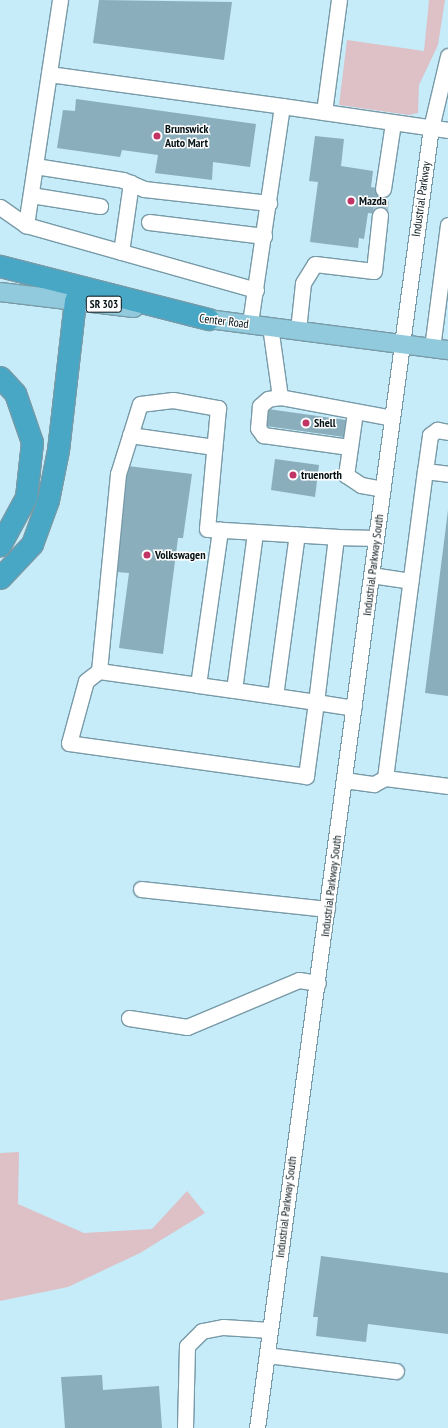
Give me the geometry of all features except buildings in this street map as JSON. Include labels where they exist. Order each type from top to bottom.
[{"type":"highway","points":[[0,266],[208,319]]},
{"type":"highway","points":[[0,578],[32,544],[48,500],[58,450],[75,300]]},
{"type":"highway","points":[[0,377],[15,393],[32,442],[26,497],[0,545]]},
{"type":"main road","name":"Center Road","points":[[0,292],[75,300],[440,349]]},
{"type":"street","points":[[26,225],[60,0]]},
{"type":"street","points":[[324,112],[339,0]]},
{"type":"street","name":"Industrial Parkway","points":[[402,344],[431,128],[448,56]]},
{"type":"street","points":[[49,74],[448,130]]},
{"type":"street","points":[[250,324],[269,203],[282,106]]},
{"type":"street","points":[[383,189],[393,123]]},
{"type":"street","points":[[35,166],[131,183],[144,189],[269,203]]},
{"type":"street","points":[[121,252],[131,183]]},
{"type":"street","points":[[31,195],[100,206]]},
{"type":"street","points":[[0,207],[26,225],[256,290]]},
{"type":"street","points":[[298,330],[303,282],[315,264],[374,271],[380,214]]},
{"type":"street","points":[[149,222],[264,236]]},
{"type":"street","points":[[440,349],[448,225]]},
{"type":"street","points":[[270,326],[280,397]]},
{"type":"street","name":"Industrial Parkway South","points":[[257,1428],[328,909],[402,344]]},
{"type":"street","points":[[349,447],[263,435],[258,428],[260,406],[268,399],[280,397],[392,418]]},
{"type":"street","points":[[99,671],[118,474],[140,404],[173,400],[218,408],[207,529],[376,538]]},
{"type":"street","points":[[355,412],[346,475],[361,485],[383,489]]},
{"type":"street","points":[[385,778],[430,435],[437,430],[448,432]]},
{"type":"street","points":[[130,435],[214,447]]},
{"type":"street","points":[[425,471],[448,474]]},
{"type":"street","points":[[198,685],[220,530]]},
{"type":"street","points":[[234,690],[255,532]]},
{"type":"street","points":[[275,696],[298,534]]},
{"type":"street","points":[[336,537],[316,702],[306,776],[69,743],[86,681],[99,671],[234,690],[316,702],[354,708]]},
{"type":"street","points":[[371,576],[411,580]]},
{"type":"street","points":[[344,780],[374,784],[385,778],[448,786]]},
{"type":"street","points":[[141,889],[328,909]]},
{"type":"street","points":[[129,1018],[187,1027],[299,980],[318,983]]},
{"type":"street","points":[[185,1428],[187,1346],[202,1332],[209,1330],[270,1330]]},
{"type":"street","points":[[267,1355],[396,1372]]},
{"type":"shaded area","points":[[429,0],[445,0],[438,45],[419,85],[418,113],[409,115],[339,105],[347,40],[424,51]]},
{"type":"shaded area","points":[[19,1152],[18,1204],[84,1233],[152,1229],[187,1191],[205,1213],[140,1253],[68,1287],[0,1301],[0,1153]]},
{"type":"tunnel","points":[[380,215],[383,189]]},
{"type":"place","name":"Brunswick Auto Mart","points":[[157,136]]},
{"type":"place","name":"Mazda","points":[[351,201]]},
{"type":"place","name":"Shell","points":[[306,423]]},
{"type":"place","name":"truenorth","points":[[293,475]]},
{"type":"place","name":"Volkswagen","points":[[147,555]]}]
